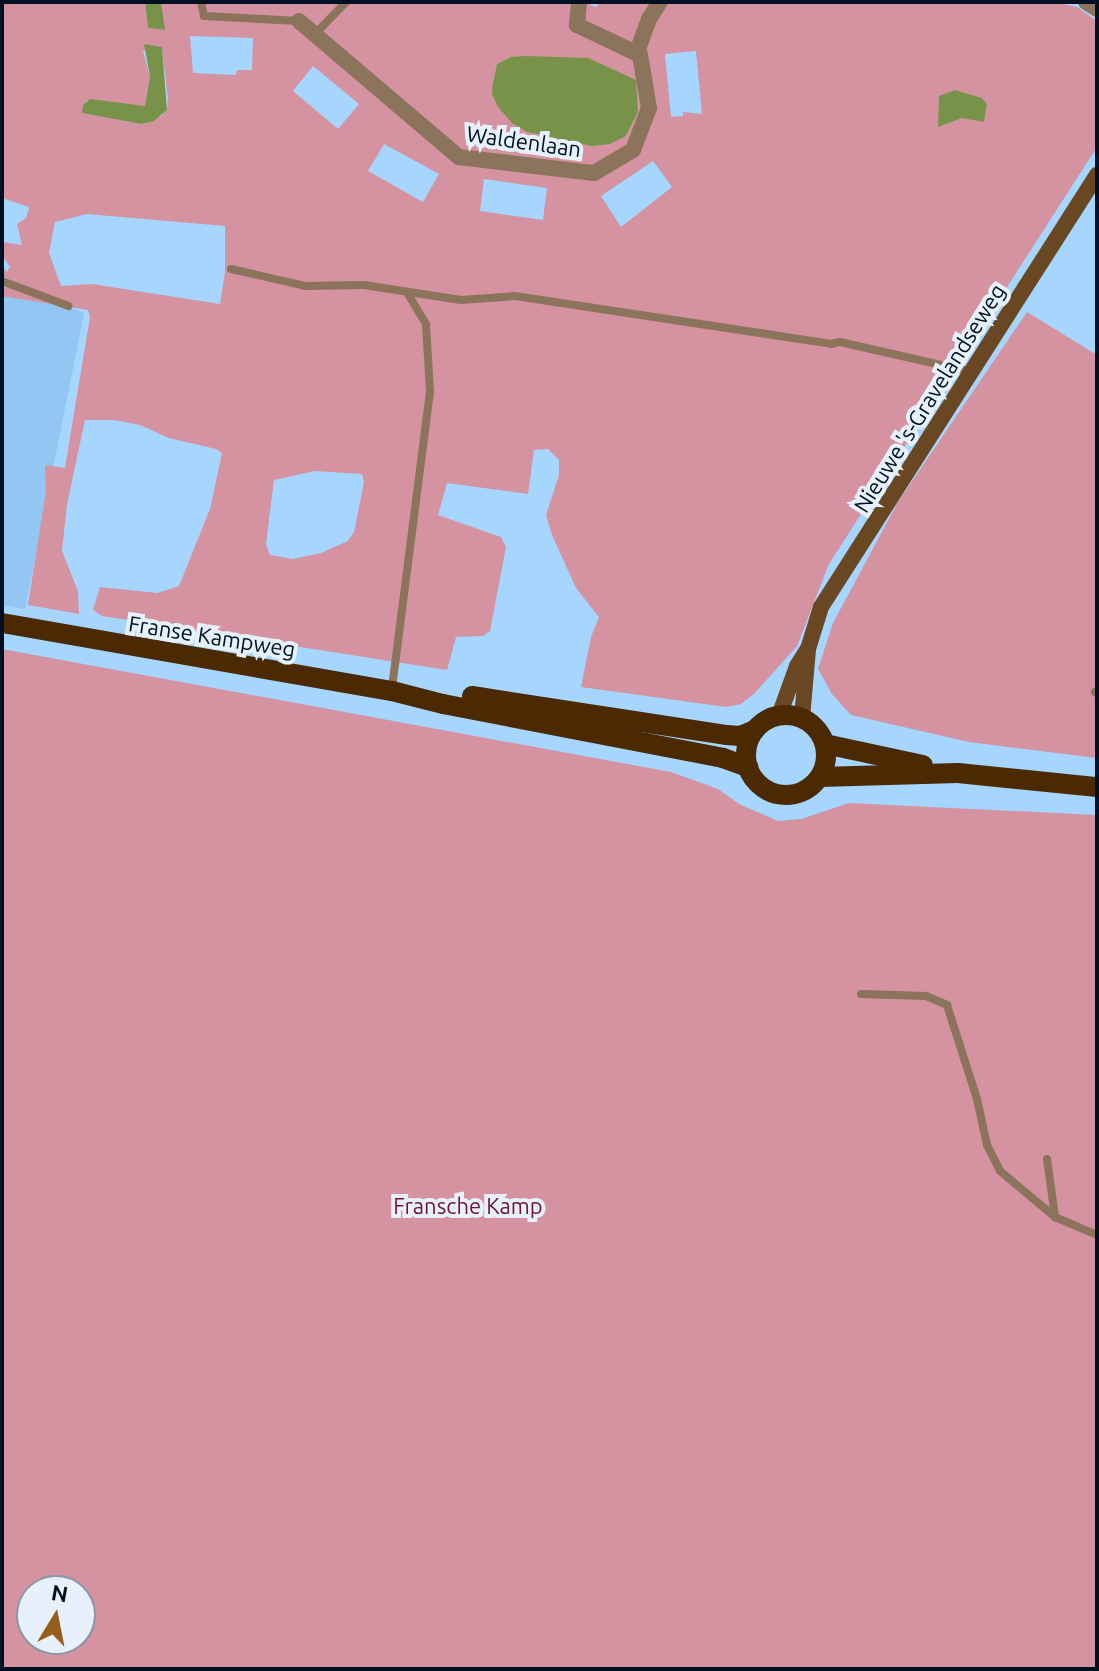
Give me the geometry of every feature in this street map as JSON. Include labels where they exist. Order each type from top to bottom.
[{"type":"main road","name":"Nieuwe 's-Gravelandseweg","points":[[802,718],[808,649],[821,607],[1097,175]]},
{"type":"main road","name":"Franse Kampweg","points":[[2,626],[392,691],[443,704],[723,758],[748,767]]},
{"type":"main road","name":"Nieuwe 's-Gravelandseweg","points":[[779,716],[797,666],[808,649]]},
{"type":"main road","name":"Franse Kampweg","points":[[392,691],[444,692],[727,735],[740,736],[755,730]]},
{"type":"main road","points":[[779,716],[802,718],[812,724],[825,744],[827,761],[820,777],[806,791],[782,796],[759,786],[748,767],[746,752],[755,730],[779,716]]},
{"type":"main road","points":[[825,744],[958,773],[1097,787]]},
{"type":"main road","points":[[820,777],[958,773]]},
{"type":"street","points":[[579,4],[577,25],[637,52],[649,19],[660,2]]},
{"type":"street","points":[[1086,2],[1097,9]]},
{"type":"street","name":"Waldenlaan","points":[[299,21],[459,157],[594,173],[633,150],[649,108],[637,52]]},
{"type":"lane","points":[[201,2],[204,16],[299,21]]},
{"type":"lane","points":[[314,34],[346,2]]},
{"type":"lane","points":[[231,269],[305,286],[364,285],[461,300],[515,296],[831,344],[840,342],[973,372]]},
{"type":"lane","points":[[2,281],[68,306]]},
{"type":"lane","points":[[392,691],[430,392],[426,324],[407,293]]},
{"type":"lane","points":[[861,994],[926,996],[947,1005],[977,1099],[987,1145],[1000,1171],[1055,1217],[1097,1235]]},
{"type":"lane","points":[[1047,1159],[1055,1217]]},
{"type":"shaded area","points":[[145,2],[161,2],[165,30],[148,28]]},
{"type":"shaded area","points":[[144,44],[162,47],[167,110],[154,121],[141,124],[82,113],[83,105],[90,99],[145,106],[150,77]]},
{"type":"shaded area","points":[[511,57],[588,58],[636,80],[638,112],[626,136],[610,144],[591,146],[527,132],[512,123],[498,107],[492,94],[493,83],[497,64]]},
{"type":"shaded area","points":[[955,90],[982,98],[987,104],[984,122],[962,118],[938,127],[939,96]]},
{"type":"shaded area","points":[[2,280],[84,313],[25,609],[2,605]]},
{"type":"green space","points":[[2,2],[145,2],[148,27],[164,30],[161,2],[584,2],[596,7],[599,2],[1055,2],[1077,7],[1097,21],[1097,147],[829,564],[797,646],[754,694],[741,704],[726,707],[581,687],[591,637],[599,617],[576,588],[552,535],[546,515],[559,475],[559,460],[548,449],[534,450],[528,494],[447,483],[438,515],[501,537],[506,547],[490,631],[483,636],[456,637],[447,670],[102,616],[93,610],[100,587],[157,593],[179,586],[210,509],[222,453],[169,438],[140,425],[114,420],[85,420],[67,504],[62,551],[78,591],[79,614],[28,605],[46,491],[45,465],[65,468],[90,317],[88,310],[2,296],[5,286],[22,285],[2,276],[2,266],[7,272],[10,267],[2,255],[2,242],[22,245],[17,224],[26,218],[29,207],[2,198]],"holes":[[[190,36],[253,38],[252,70],[237,70],[236,75],[193,73]],[[162,47],[168,99],[167,110],[161,116],[141,124],[83,113],[86,101],[145,106],[150,77],[143,51]],[[696,51],[702,114],[683,112],[683,116],[671,117],[665,54]],[[511,57],[563,58],[638,112],[626,136],[591,146],[527,132],[492,94],[497,64]],[[313,66],[359,104],[338,129],[293,91]],[[982,98],[987,104],[984,121],[962,118],[950,122]],[[384,144],[439,174],[423,202],[368,171]],[[653,161],[672,187],[621,227],[601,196]],[[484,179],[547,188],[543,220],[480,211]],[[87,214],[225,226],[225,272],[220,304],[92,284],[61,286],[49,253],[55,222]],[[315,471],[362,474],[364,482],[354,532],[348,541],[321,553],[293,559],[270,555],[266,544],[274,480]]]},
{"type":"green space","points":[[1027,312],[1097,355],[1097,758],[969,742],[851,715],[832,694],[818,669],[833,623],[898,502]]},
{"type":"green space","name":"Fransche Kamp","points":[[2,649],[671,772],[718,789],[739,804],[778,821],[801,819],[849,803],[1097,815],[1097,1669],[2,1669]]}]
